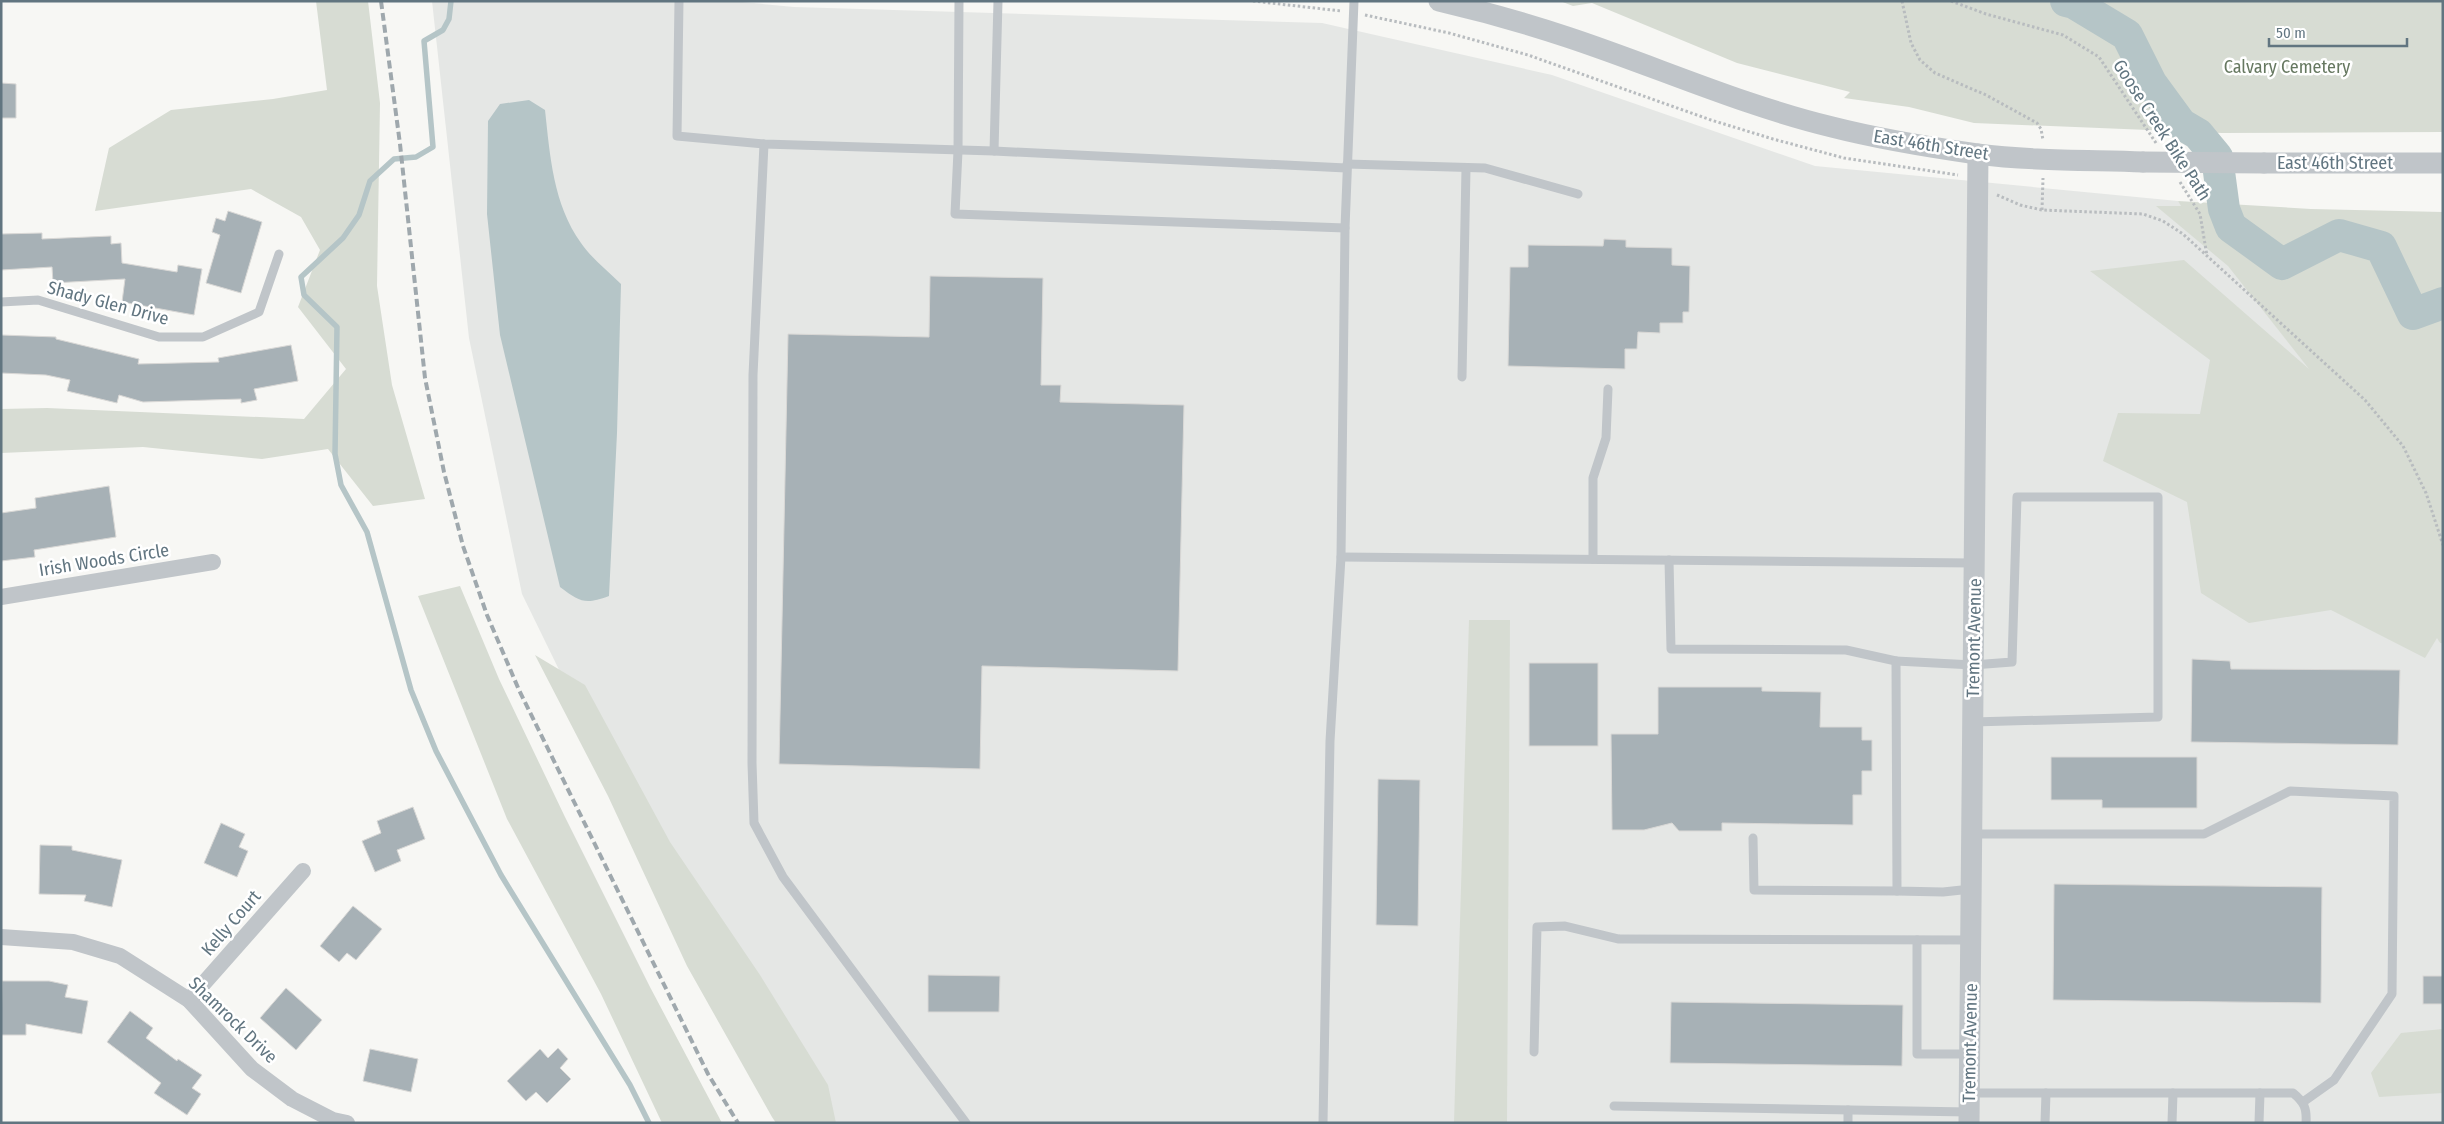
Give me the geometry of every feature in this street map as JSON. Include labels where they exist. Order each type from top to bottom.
[{"type":"street","name":"East 46th Street","points":[[1439,1],[1481,11],[1567,37],[1697,85],[1830,127],[1978,154],[2043,158],[2151,155],[2264,163],[2443,163]]},
{"type":"street","name":"Tremont Avenue","points":[[1970,1109],[1978,154]]},
{"type":"street","name":"Irish Woods Circle","points":[[1,597],[212,562]]},
{"type":"street","name":"Kelly Court","points":[[189,1000],[303,871]]},
{"type":"street","name":"Shamrock Drive","points":[[1,937],[73,942],[120,956],[189,1000],[252,1069],[292,1099],[318,1118],[347,1123]]},
{"type":"lane","points":[[678,1],[677,136],[764,144],[994,151],[1346,166],[1485,168],[1578,194]]},
{"type":"lane","points":[[958,1],[956,214],[1344,228]]},
{"type":"lane","points":[[994,151],[998,1]]},
{"type":"lane","points":[[1323,1123],[1330,741],[1341,557],[1344,228],[1354,1]]},
{"type":"lane","points":[[764,144],[753,375],[752,763],[754,823],[783,877],[966,1123]]},
{"type":"lane","points":[[1462,377],[1466,168]]},
{"type":"lane","name":"Shady Glen Drive","points":[[1,302],[38,300],[159,336],[203,337],[259,312],[279,254]]},
{"type":"lane","points":[[1593,560],[1593,478],[1606,438],[1608,389]]},
{"type":"lane","points":[[1669,560],[1671,649],[1846,650],[1896,661],[1974,665],[2012,662],[2017,497],[2158,497],[2158,717],[1973,722]]},
{"type":"lane","points":[[1341,557],[1974,563]]},
{"type":"lane","points":[[1896,661],[1897,891]]},
{"type":"lane","points":[[1972,834],[2204,834],[2290,792],[2394,796],[2392,994],[2334,1080],[2303,1102]]},
{"type":"lane","points":[[1753,838],[1754,890],[1943,892],[1972,889]]},
{"type":"lane","points":[[1534,1052],[1537,926],[1566,926],[1619,939],[1971,940]]},
{"type":"lane","points":[[1917,940],[1917,1054],[1970,1054]]},
{"type":"lane","points":[[1614,1106],[1848,1110],[1970,1109],[2046,1093],[2292,1093],[2303,1102],[2306,1112],[2306,1123]]},
{"type":"lane","points":[[2045,1123],[2046,1093]]},
{"type":"lane","points":[[2172,1123],[2173,1093]]},
{"type":"lane","points":[[2260,1093],[2260,1123]]},
{"type":"lane","points":[[1848,1110],[1848,1123]]},
{"type":"path","points":[[1253,1],[1354,12],[1449,33],[1528,55],[1711,120],[1773,139],[1844,158],[1957,175],[2020,205],[2042,210],[2143,214],[2163,221],[2183,234],[2365,400],[2402,446],[2426,493],[2443,545]]},
{"type":"path","points":[[1902,1],[1911,43],[1920,60],[1935,73],[1986,95],[2037,123],[2042,129],[2042,210]]},
{"type":"path","name":"Goose Creek Bike Path","points":[[1952,1],[1986,14],[2063,35],[2099,57],[2151,155]]},
{"type":"path","name":"Goose Creek Bike Path","points":[[2180,181],[2200,214],[2207,256]]},
{"type":"shaded area","points":[[432,1],[732,1],[794,7],[1322,23],[1552,75],[1815,166],[2178,201],[2376,454],[2440,643],[2443,643],[2443,1123],[797,1123],[738,1036],[522,594],[469,338]]},
{"type":"shaded area","points":[[529,100],[545,110],[554,179],[564,212],[572,228],[590,254],[621,284],[617,433],[609,596],[588,601],[578,599],[560,587],[500,335],[487,214],[488,121],[500,104]]},
{"type":"green space","points":[[316,1],[368,1],[380,103],[377,286],[392,385],[425,499],[373,506],[328,449],[262,459],[143,447],[1,453],[1,409],[47,408],[304,419],[346,369],[298,307],[320,250],[301,217],[251,189],[95,211],[109,148],[171,110],[273,99],[327,90]]},
{"type":"green space","name":"Calvary Cemetery","points":[[1560,1],[2443,1],[2442,132],[2222,133],[1974,123],[1909,107],[1844,98],[1850,92],[1737,63],[1592,3],[1573,6]]},
{"type":"green space","points":[[2178,201],[2311,209],[2443,212],[2443,643],[2440,643],[2437,638],[2425,658],[2331,610],[2249,623],[2201,593],[2187,502],[2103,461],[2118,413],[2200,414],[2210,360],[2090,271],[2184,260],[2309,369],[2228,266],[2156,206],[2181,206]]},
{"type":"green space","points":[[460,586],[499,679],[565,817],[650,987],[722,1123],[662,1123],[601,994],[507,819],[418,596]]},
{"type":"green space","points":[[1469,620],[1510,620],[1507,1123],[1454,1123]]},
{"type":"green space","points":[[535,655],[585,685],[670,842],[760,975],[828,1085],[836,1123],[776,1123],[772,1117],[687,966],[608,796]]},
{"type":"green space","points":[[2443,1029],[2443,1093],[2379,1097],[2371,1073],[2401,1033]]},
{"type":"building","points":[[1,83],[16,84],[16,118],[1,118]]},
{"type":"building","points":[[228,211],[262,222],[241,293],[206,283],[220,235],[212,232],[216,218],[225,221]]},
{"type":"building","points":[[42,233],[42,239],[111,236],[111,244],[121,243],[122,263],[177,272],[178,265],[202,269],[194,315],[122,302],[125,279],[53,283],[52,267],[1,270],[1,234]]},
{"type":"building","points":[[1604,239],[1626,240],[1626,247],[1672,248],[1672,265],[1690,266],[1689,312],[1683,312],[1683,323],[1660,323],[1660,333],[1638,332],[1637,349],[1625,349],[1625,369],[1508,366],[1510,267],[1528,267],[1528,245],[1603,246]]},
{"type":"building","points":[[930,276],[1043,278],[1041,385],[1061,385],[1060,402],[1184,405],[1178,671],[982,666],[980,769],[779,764],[788,334],[929,337]]},
{"type":"building","points":[[1,335],[56,337],[56,339],[139,359],[138,364],[219,362],[218,358],[291,345],[298,381],[254,389],[257,400],[241,403],[241,399],[143,402],[119,395],[117,403],[67,391],[70,380],[46,375],[1,373]]},
{"type":"building","points":[[109,486],[116,537],[34,550],[35,557],[1,561],[1,513],[36,508],[35,498]]},
{"type":"building","points":[[2192,659],[2230,661],[2231,669],[2400,670],[2398,745],[2191,742]]},
{"type":"building","points":[[1529,663],[1598,663],[1598,746],[1529,746]]},
{"type":"building","points":[[1658,687],[1762,687],[1762,691],[1821,692],[1820,727],[1862,727],[1862,740],[1872,740],[1872,771],[1862,771],[1862,795],[1853,795],[1853,825],[1722,823],[1722,831],[1679,831],[1672,823],[1644,830],[1612,830],[1611,734],[1658,734]]},
{"type":"building","points":[[2051,757],[2197,757],[2197,808],[2102,808],[2102,800],[2051,800]]},
{"type":"building","points":[[1378,779],[1420,780],[1418,926],[1376,925]]},
{"type":"building","points":[[413,807],[425,839],[397,850],[401,861],[375,872],[362,841],[381,833],[377,821]]},
{"type":"building","points":[[221,823],[245,834],[239,847],[248,851],[237,877],[204,863]]},
{"type":"building","points":[[40,845],[72,846],[72,850],[122,860],[112,907],[84,901],[86,895],[39,894]]},
{"type":"building","points":[[2054,884],[2322,887],[2321,1003],[2053,1000]]},
{"type":"building","points":[[353,906],[382,929],[356,960],[347,953],[339,962],[320,946]]},
{"type":"building","points":[[928,975],[1000,976],[999,1012],[928,1012]]},
{"type":"building","points":[[2423,976],[2443,976],[2443,1004],[2423,1004]]},
{"type":"building","points":[[2,981],[49,981],[68,985],[65,997],[88,1001],[82,1034],[26,1024],[26,1035],[1,1035]]},
{"type":"building","points":[[286,988],[322,1020],[296,1050],[260,1018]]},
{"type":"building","points":[[1671,1002],[1903,1005],[1902,1066],[1670,1063]]},
{"type":"building","points":[[130,1011],[153,1028],[146,1038],[177,1061],[178,1059],[202,1075],[192,1088],[201,1094],[187,1115],[154,1093],[161,1083],[107,1042]]},
{"type":"building","points":[[558,1048],[568,1059],[560,1068],[571,1079],[547,1103],[536,1092],[526,1101],[507,1081],[540,1049],[548,1058]]},
{"type":"building","points":[[370,1049],[418,1059],[411,1092],[363,1081]]},
{"type":"waterway","points":[[451,1],[449,19],[443,30],[424,41],[433,147],[416,157],[394,159],[370,181],[359,215],[343,238],[301,277],[304,295],[337,327],[335,454],[341,485],[367,532],[411,690],[436,751],[501,875],[630,1085],[649,1123]]},
{"type":"waterway","points":[[2066,1],[2074,3],[2127,35],[2151,83],[2181,124],[2198,134],[2217,157],[2224,209],[2231,227],[2282,264],[2339,235],[2381,247],[2413,314],[2443,303]]},
{"type":"railway","points":[[381,1],[400,144],[425,378],[444,472],[463,546],[487,615],[519,690],[708,1074],[738,1123]]}]
